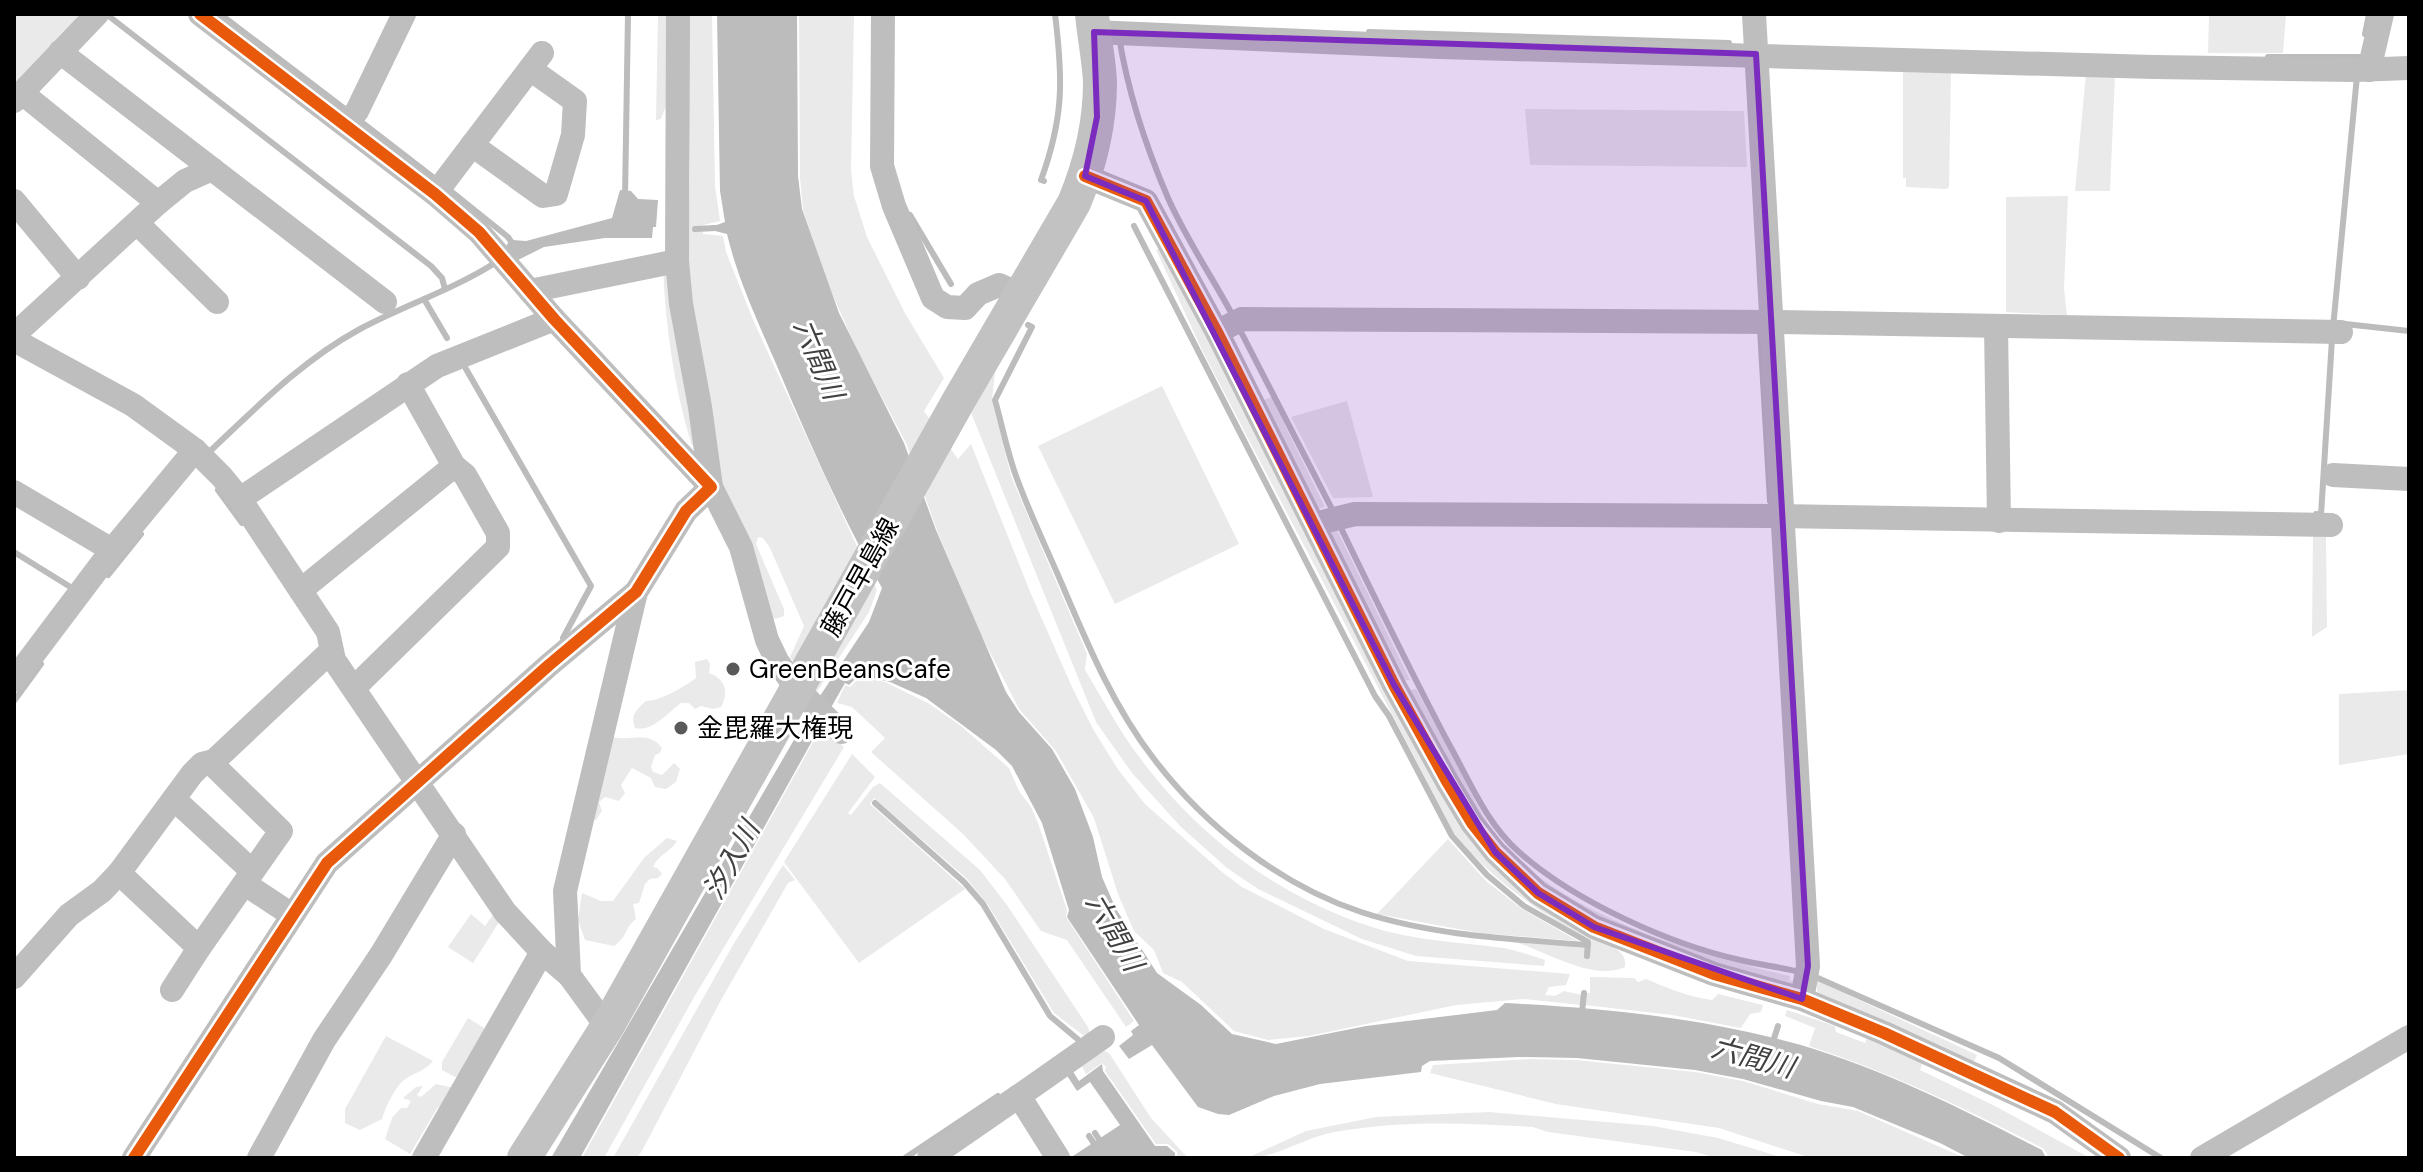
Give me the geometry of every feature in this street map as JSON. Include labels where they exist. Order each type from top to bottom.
[{"type":"main road","name":"藤戸早島線","points":[[524,1158],[607,1027],[802,689],[959,400],[1056,236],[1085,176],[1093,143],[1106,28]]},
{"type":"street","points":[[97,14],[18,97],[158,203]]},
{"type":"street","points":[[200,14],[441,187],[554,319],[711,487],[741,547],[767,640],[777,661],[841,732]]},
{"type":"street","points":[[350,119],[404,14]]},
{"type":"street","points":[[678,14],[677,261],[681,304],[711,487]]},
{"type":"street","points":[[883,14],[882,166],[894,206],[933,298],[947,307],[965,308],[978,294],[999,285],[1021,295]]},
{"type":"street","points":[[2362,70],[2382,14]]},
{"type":"street","points":[[1106,28],[1233,27],[1440,47],[1753,43],[2138,67],[2409,68]]},
{"type":"street","points":[[1753,43],[1777,511],[1806,982]]},
{"type":"street","points":[[60,52],[385,302]]},
{"type":"street","points":[[441,187],[472,145],[536,61],[575,101],[573,135],[556,194],[543,196],[472,145]]},
{"type":"street","points":[[212,169],[185,181],[158,203],[14,337],[133,405],[196,456],[240,499],[328,632],[334,660],[454,834],[475,872],[505,912],[542,952],[569,975],[607,1027]]},
{"type":"street","points":[[1085,176],[1146,201],[1228,326],[1329,519],[1394,685],[1432,755],[1472,823],[1495,852],[1538,893],[1594,927],[1714,974],[1806,982],[2055,1112],[2119,1158]]},
{"type":"street","points":[[14,201],[78,278]]},
{"type":"street","points":[[137,223],[217,302]]},
{"type":"street","points":[[530,291],[677,261]]},
{"type":"street","points":[[240,499],[437,366],[554,319]]},
{"type":"street","points":[[1228,326],[1767,319],[2334,332]]},
{"type":"street","points":[[1996,326],[1999,514]]},
{"type":"street","points":[[355,687],[498,547],[498,533],[465,475],[454,466],[408,384]]},
{"type":"street","points":[[14,680],[112,550],[196,456]]},
{"type":"street","points":[[301,590],[454,466]]},
{"type":"street","points":[[2333,475],[2409,479]]},
{"type":"street","points":[[134,1158],[327,863],[636,592],[686,511],[711,487]]},
{"type":"street","points":[[14,492],[112,550]]},
{"type":"street","points":[[1329,519],[1777,511],[1999,514],[2331,525]]},
{"type":"street","points":[[569,975],[565,891],[636,592]]},
{"type":"street","points":[[14,977],[61,923],[119,873],[192,774],[202,764],[211,763],[331,651]]},
{"type":"street","points":[[172,990],[281,831],[211,763]]},
{"type":"street","points":[[174,799],[248,878],[292,915]]},
{"type":"street","points":[[259,1158],[324,1040],[381,955],[454,834]]},
{"type":"street","points":[[119,873],[199,948]]},
{"type":"street","points":[[424,1158],[542,952]]},
{"type":"street","points":[[929,1158],[1103,1037]]},
{"type":"street","points":[[2202,1158],[2409,1037]]},
{"type":"street","points":[[1019,1096],[1058,1158]]},
{"type":"highlighted area","points":[[1094,32],[1756,54],[1808,966],[1802,999],[1594,927],[1538,893],[1495,852],[1394,685],[1146,201],[1085,176],[1097,117]]},
{"type":"shaded area","points":[[14,14],[88,14],[14,90]]},
{"type":"shaded area","points":[[658,14],[668,14],[668,101],[661,119],[656,120]]},
{"type":"shaded area","points":[[687,14],[712,14],[715,186],[720,221],[703,225],[703,234],[723,236],[726,252],[754,322],[877,590],[869,612],[816,693],[790,657],[804,626],[770,548],[763,538],[758,537],[756,544],[784,609],[784,616],[775,619],[771,617],[718,479],[716,437],[687,285],[690,178]]},
{"type":"shaded area","points":[[799,14],[854,14],[851,170],[854,196],[867,237],[906,315],[944,378],[924,411],[958,459],[971,444],[1072,687],[1117,768],[1145,804],[1242,887],[1324,929],[1408,961],[1570,974],[1566,985],[1549,987],[1545,995],[1555,996],[1564,991],[1582,995],[1581,1005],[1523,999],[1456,1005],[1309,1036],[1268,1040],[1234,1031],[1182,982],[1163,973],[1154,950],[1134,931],[1118,894],[1094,818],[1056,751],[1019,709],[980,633],[938,533],[906,443],[857,350],[826,280],[803,210]]},
{"type":"shaded area","points":[[2209,14],[2286,14],[2283,53],[2208,53]]},
{"type":"shaded area","points":[[1903,68],[1951,71],[1949,187],[1946,189],[1906,187],[1906,178],[1903,178]]},
{"type":"shaded area","points":[[2086,74],[2115,75],[2110,191],[2075,191]]},
{"type":"shaded area","points":[[1525,109],[1744,111],[1747,167],[1530,165]]},
{"type":"shaded area","points":[[2068,196],[2064,288],[2067,315],[2006,312],[2006,197]]},
{"type":"shaded area","points":[[1163,248],[1450,807],[1621,953],[1625,967],[1612,971],[1584,968],[1515,942],[1585,947],[1585,957],[1589,957],[1590,941],[1517,894],[1469,851],[1454,833],[1203,352],[1156,250]]},
{"type":"shaded area","points":[[663,269],[669,269],[694,442],[692,446],[672,358]]},
{"type":"shaded area","points":[[996,364],[992,399],[1011,476],[1087,654],[1085,670],[1125,737],[1163,786],[1214,838],[1242,860],[1304,899],[1388,932],[1504,948],[1545,960],[1544,966],[1416,956],[1362,939],[1258,889],[1227,868],[1181,827],[1132,773],[1096,722],[970,410]]},
{"type":"shaded area","points":[[1162,386],[1239,544],[1115,604],[1038,446]]},
{"type":"shaded area","points":[[1271,397],[1325,507],[1318,509],[1260,402]]},
{"type":"shaded area","points":[[1347,401],[1373,497],[1333,498],[1291,417]]},
{"type":"shaded area","points":[[1336,528],[1410,680],[1403,681],[1329,535]]},
{"type":"shaded area","points":[[2313,535],[2326,537],[2327,627],[2312,637]]},
{"type":"shaded area","points":[[707,659],[709,673],[719,679],[724,687],[725,697],[721,707],[701,706],[695,709],[689,703],[681,703],[654,725],[635,728],[634,716],[646,701],[664,696],[696,678],[695,662]]},
{"type":"shaded area","points":[[860,677],[885,682],[928,703],[961,726],[1009,768],[1038,823],[1067,910],[1066,917],[1134,1021],[1126,1027],[1067,940],[1041,931],[1005,879],[963,834],[871,752],[885,738],[852,707],[837,703],[845,685],[850,687]]},
{"type":"shaded area","points":[[1416,689],[1487,822],[1503,844],[1530,870],[1562,892],[1636,930],[1715,957],[1790,976],[1789,981],[1801,980],[1784,988],[1569,907],[1493,844],[1403,691]]},
{"type":"shaded area","points":[[2409,690],[2409,754],[2339,765],[2339,694]]},
{"type":"shaded area","points":[[822,726],[844,747],[693,999],[604,1158],[582,1158]]},
{"type":"shaded area","points":[[613,737],[646,738],[657,743],[662,748],[655,755],[651,767],[653,772],[662,775],[674,763],[680,769],[676,782],[666,789],[655,787],[651,778],[632,768],[621,785],[625,793],[619,801],[605,797],[599,802],[602,811],[596,820],[585,821]]},
{"type":"shaded area","points":[[852,754],[875,777],[848,813],[851,815],[873,787],[880,783],[980,870],[1007,905],[1088,1027],[1091,1037],[1088,1039],[1054,1013],[988,905],[966,878],[874,798],[870,804],[965,889],[859,963],[784,862]]},
{"type":"shaded area","points":[[667,838],[677,841],[655,863],[653,867],[662,874],[645,884],[639,903],[633,904],[636,919],[622,939],[614,946],[585,940],[578,920],[582,893],[601,901],[613,901],[644,858]]},
{"type":"shaded area","points":[[1448,839],[1486,881],[1522,909],[1578,941],[1480,933],[1377,914]]},
{"type":"shaded area","points":[[783,865],[795,880],[788,883],[721,1000],[643,1149],[637,1158],[613,1158],[733,945]]},
{"type":"shaded area","points":[[495,912],[501,919],[473,963],[448,947],[471,914],[485,926]]},
{"type":"shaded area","points":[[1590,977],[1634,978],[1638,982],[1646,979],[1703,999],[1712,1000],[1718,994],[1763,1005],[1761,1012],[1750,1014],[1741,1028],[1672,1015],[1585,1005],[1586,993],[1590,993]]},
{"type":"shaded area","points":[[1816,980],[1977,1055],[1972,1065],[1818,998]]},
{"type":"shaded area","points":[[1787,1010],[1835,1026],[1836,1032],[1865,1043],[1867,1038],[1923,1062],[1920,1070],[1995,1106],[2090,1158],[2049,1158],[2044,1149],[1957,1106],[1809,1046],[1815,1028],[1785,1016]]},
{"type":"shaded area","points":[[468,1018],[487,1030],[462,1073],[455,1077],[442,1070],[442,1062]]},
{"type":"shaded area","points":[[386,1036],[433,1061],[400,1084],[382,1119],[360,1130],[345,1123],[345,1109]]},
{"type":"shaded area","points":[[1100,1049],[1109,1053],[1151,1118],[1188,1158],[1177,1158],[1177,1152],[1168,1144],[1156,1144],[1102,1063],[1086,1074],[1079,1061]]},
{"type":"shaded area","points":[[1530,1059],[1576,1060],[1695,1072],[1743,1081],[1818,1104],[1858,1111],[1965,1158],[1811,1158],[1719,1128],[1556,1104],[1430,1073],[1433,1065]]},
{"type":"shaded area","points":[[436,1084],[454,1088],[441,1108],[438,1107],[410,1154],[385,1139],[392,1118],[401,1108],[407,1108],[411,1101],[403,1098],[416,1087],[423,1086],[417,1095],[421,1097]]},
{"type":"shaded area","points":[[1489,1112],[1653,1126],[1718,1138],[1784,1158],[1716,1158],[1696,1152],[1548,1132],[1533,1127],[1434,1124],[1335,1132],[1269,1155],[1247,1158],[1306,1131],[1376,1117]]},
{"type":"water","points":[[717,14],[797,14],[798,176],[802,209],[839,313],[904,443],[936,530],[1006,692],[1019,712],[1052,749],[1075,789],[1093,837],[1102,877],[1116,909],[1157,973],[1201,1005],[1232,1034],[1276,1044],[1366,1026],[1497,1010],[1505,1003],[1617,1011],[1728,1028],[1801,1045],[1894,1079],[2042,1150],[2046,1158],[1969,1158],[1853,1107],[1695,1070],[1577,1058],[1430,1061],[1422,1066],[1421,1072],[1320,1084],[1274,1096],[1229,1115],[1198,1107],[1152,1045],[1129,1059],[1119,1046],[1133,1035],[1131,1031],[1139,1025],[1067,917],[1069,910],[1042,823],[1012,766],[996,750],[926,698],[890,682],[859,675],[849,685],[845,683],[580,1158],[551,1158],[816,702],[869,622],[882,588],[801,423],[749,301],[727,234],[711,230],[711,227],[725,222],[720,191]]},
{"type":"water","points":[[620,190],[631,191],[638,199],[658,200],[652,238],[605,238],[544,247],[514,262],[505,251],[507,244],[513,240],[526,241],[612,218]]},
{"type":"water","points":[[1102,1064],[1103,1071],[1155,1146],[1167,1146],[1175,1153],[1175,1158],[1070,1158],[1120,1125],[1090,1082],[1077,1091],[1066,1074],[1072,1070],[1079,1081]]},
{"type":"waterway","points":[[220,14],[350,113]]},
{"type":"waterway","points":[[625,198],[628,14]]},
{"type":"waterway","points":[[1044,181],[1041,180],[1054,137],[1060,98],[1055,14]]},
{"type":"waterway","points":[[2365,34],[2369,14]]},
{"type":"waterway","points":[[110,17],[431,266],[442,278],[445,289]]},
{"type":"waterway","points":[[1369,32],[1729,43]]},
{"type":"waterway","points":[[1119,37],[1133,99],[1160,179],[1183,228],[1234,318]]},
{"type":"waterway","points":[[2268,57],[2361,57]]},
{"type":"waterway","points":[[2333,328],[2357,76]]},
{"type":"waterway","points":[[359,120],[438,181]]},
{"type":"waterway","points":[[447,188],[508,237],[514,246]]},
{"type":"waterway","points":[[910,215],[951,284]]},
{"type":"waterway","points":[[1134,226],[1375,696],[1389,716],[1452,836],[1487,875],[1524,906],[1588,942],[1587,956]]},
{"type":"waterway","points":[[695,229],[716,228]]},
{"type":"waterway","points":[[207,454],[279,387],[338,342],[498,261]]},
{"type":"waterway","points":[[424,299],[447,338]]},
{"type":"waterway","points":[[2345,324],[2409,331]]},
{"type":"waterway","points":[[1028,325],[1032,327],[995,400],[1013,467],[1102,674],[1139,739],[1174,784],[1221,830],[1273,869],[1302,886],[1361,912],[1445,931],[1588,945]]},
{"type":"waterway","points":[[1239,328],[1334,513]]},
{"type":"waterway","points":[[1760,329],[1770,501]]},
{"type":"waterway","points":[[2316,514],[2321,515],[2332,339]]},
{"type":"waterway","points":[[466,369],[591,586],[563,638]]},
{"type":"waterway","points":[[218,490],[242,523]]},
{"type":"waterway","points":[[1339,524],[1472,788],[1488,816],[1519,852],[1567,887],[1653,932],[1712,953],[1800,972]]},
{"type":"waterway","points":[[108,575],[141,534]]},
{"type":"waterway","points":[[14,552],[72,588]]},
{"type":"waterway","points":[[14,701],[41,664]]},
{"type":"waterway","points":[[875,803],[964,882],[983,904],[1050,1016],[1081,1042]]},
{"type":"waterway","points":[[1811,975],[1999,1058],[2161,1158]]},
{"type":"waterway","points":[[1582,1012],[1584,993]]},
{"type":"waterway","name":"六間川","points":[[1772,1045],[1778,1026]]},
{"type":"waterway","points":[[905,1158],[998,1096]]},
{"type":"waterway","points":[[1095,1133],[1111,1158]]},
{"type":"waterway","points":[[1089,1136],[1104,1158]]},
{"type":"cycle path","points":[[134,1158],[327,863],[549,665],[636,592],[686,511],[711,487],[554,319],[479,232],[435,194],[200,14]]},
{"type":"cycle path","points":[[1085,176],[1146,201],[1217,332],[1394,685],[1448,783],[1472,823],[1495,852],[1538,893],[1594,927],[1714,974],[1802,999],[1884,1033],[2055,1112],[2119,1158]]},
{"type":"place","name":"GreenBeansCafe","points":[[733,669]]},
{"type":"place","name":"金毘羅大権現","points":[[681,728]]},
{"type":"water label","name":"汐入川","points":[[731,860]]}]
